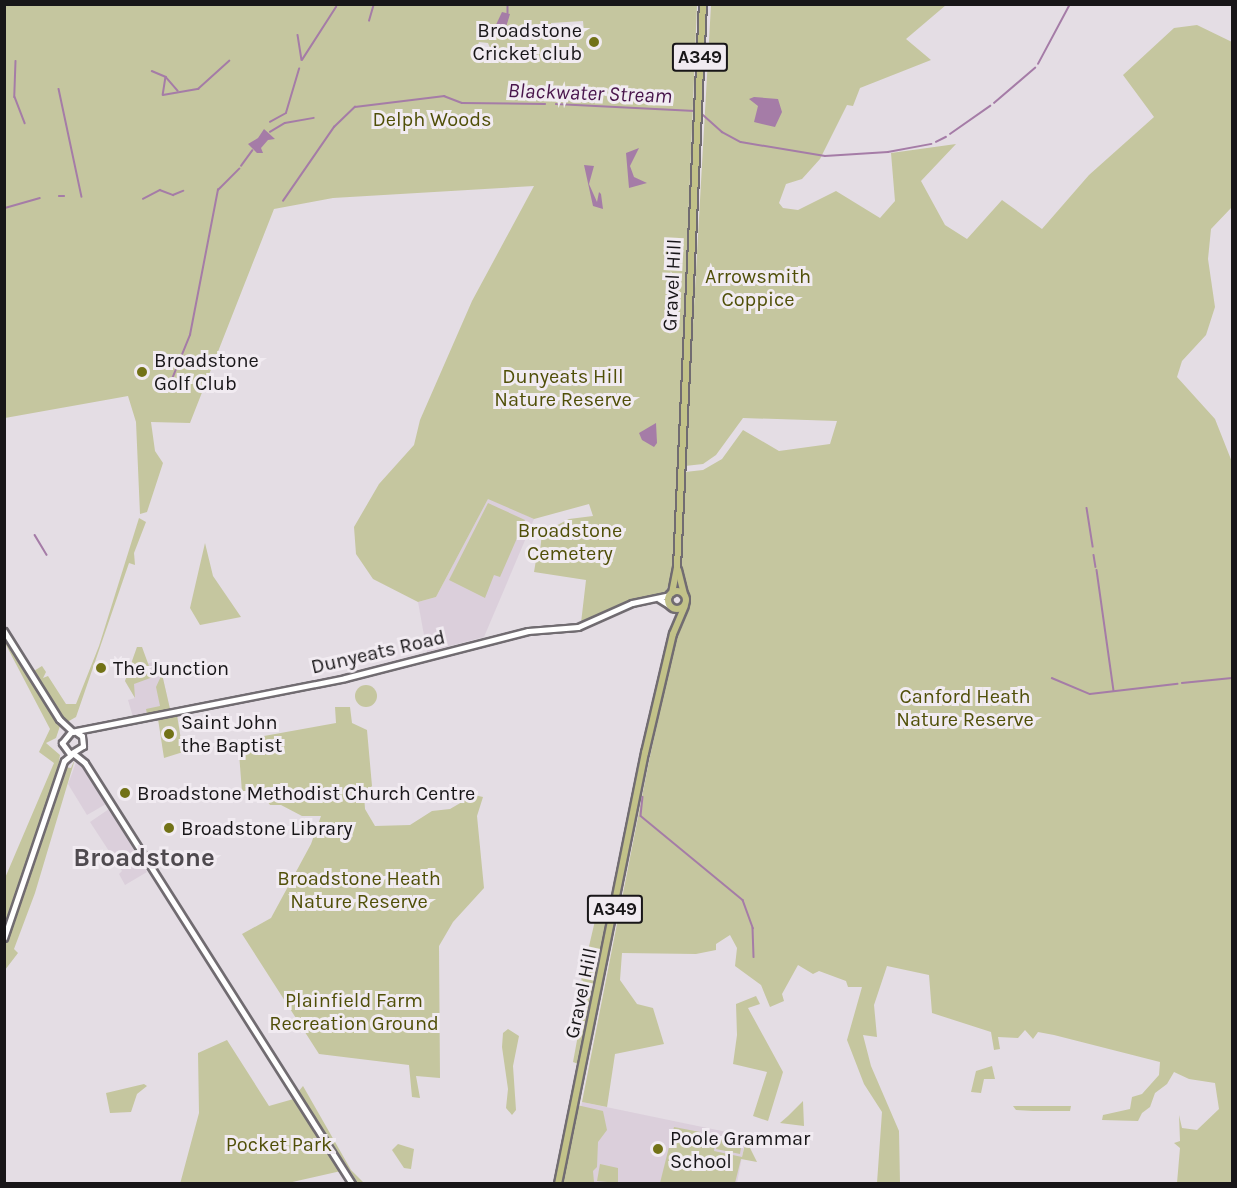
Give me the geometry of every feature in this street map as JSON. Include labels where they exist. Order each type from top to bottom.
[{"type":"main road","name":"Gravel Hill","points":[[673,634],[671,594],[677,567],[703,4]]},
{"type":"main road","name":"Gravel Hill","points":[[558,1184],[673,634],[684,606],[684,594],[677,567]]},
{"type":"main road","points":[[671,594],[684,594]]},
{"type":"main road","points":[[671,607],[684,606]]},
{"type":"street","name":"Dunyeats Road","points":[[75,732],[345,678],[528,632],[578,627],[632,603],[659,599],[671,594]]},
{"type":"street","points":[[659,599],[671,607]]},
{"type":"street","points":[[4,631],[59,718],[75,732],[84,744],[85,763]]},
{"type":"street","points":[[4,938],[60,772],[64,749],[59,718]]},
{"type":"street","points":[[60,772],[73,754],[100,728]]},
{"type":"street","points":[[63,739],[75,732]]},
{"type":"street","points":[[64,749],[85,763],[352,1184]]},
{"type":"shaded area","points":[[502,12],[510,14],[503,37],[494,29]]},
{"type":"shaded area","points":[[754,97],[778,99],[782,112],[775,127],[754,122],[758,106],[749,99]]},
{"type":"shaded area","points":[[264,129],[275,139],[268,140],[261,148],[263,153],[257,153],[248,144],[258,138]]},
{"type":"shaded area","points":[[639,148],[630,166],[634,177],[647,183],[629,188],[626,153]]},
{"type":"shaded area","points":[[584,165],[594,166],[589,184],[597,202],[599,192],[601,194],[603,209],[593,206]]},
{"type":"shaded area","points":[[656,423],[657,443],[654,447],[642,440],[639,433]]},
{"type":"shaded area","points":[[489,497],[534,519],[484,637],[427,652],[418,602],[436,597]]},
{"type":"shaded area","points":[[137,647],[142,647],[145,664],[159,661],[170,709],[133,717],[128,700],[135,698],[125,681]]},
{"type":"shaded area","points":[[77,760],[106,804],[87,815],[68,784]]},
{"type":"shaded area","points":[[109,809],[147,872],[125,885],[119,874],[122,871],[90,822]]},
{"type":"shaded area","name":"Poole Grammar School","points":[[582,1102],[746,1136],[737,1183],[565,1184]]},
{"type":"green space","points":[[4,5],[697,5],[674,572],[665,593],[581,623],[586,580],[534,572],[536,560],[552,560],[553,552],[540,551],[542,533],[569,519],[593,516],[589,504],[534,519],[488,499],[436,597],[418,602],[373,579],[356,554],[354,527],[379,484],[414,445],[420,420],[472,301],[534,186],[333,198],[274,209],[190,423],[151,422],[155,451],[163,463],[147,512],[140,514],[136,422],[128,396],[5,418]],"holes":[[[583,21],[584,32],[551,34],[551,23]],[[479,42],[488,43],[494,57],[487,60],[473,57]]]},
{"type":"green space","name":"Canford Heath Nature Reserve","points":[[711,5],[946,5],[906,39],[931,60],[860,88],[853,106],[847,105],[820,159],[802,179],[786,184],[779,203],[783,208],[798,210],[836,191],[880,218],[895,201],[891,153],[956,144],[921,181],[945,225],[967,239],[1002,200],[1042,229],[1089,175],[1154,117],[1123,75],[1174,28],[1197,25],[1232,42],[1232,207],[1211,229],[1208,259],[1215,307],[1206,335],[1182,361],[1177,377],[1215,419],[1232,462],[1232,1183],[1177,1183],[1180,1148],[1174,1143],[1180,1141],[1179,1115],[1182,1128],[1197,1130],[1219,1109],[1215,1083],[1189,1079],[1174,1072],[1167,1084],[1155,1093],[1150,1107],[1142,1113],[1138,1121],[1102,1120],[1103,1115],[1130,1109],[1132,1097],[1142,1094],[1159,1075],[1160,1062],[1038,1032],[1033,1039],[1025,1030],[1018,1038],[998,1037],[1000,1049],[994,1050],[991,1032],[932,1013],[929,975],[887,966],[874,1005],[877,1037],[863,1035],[871,1066],[899,1131],[900,1183],[877,1183],[882,1112],[864,1084],[847,1040],[862,987],[848,987],[846,981],[819,971],[813,974],[798,965],[782,994],[784,1001],[770,1007],[761,985],[735,966],[737,948],[730,935],[716,944],[716,950],[696,954],[622,953],[620,980],[637,1004],[653,1008],[664,1044],[615,1054],[607,1107],[582,1102],[649,761],[674,647],[690,600],[681,565],[685,472],[703,470],[722,459],[743,430],[779,451],[830,444],[837,421],[743,418],[716,455],[703,464],[685,466]]},
{"type":"green space","points":[[488,503],[525,520],[500,577],[494,575],[485,598],[449,580]]},
{"type":"green space","points":[[139,518],[146,522],[134,553],[135,565],[129,563],[76,717],[60,726],[56,738],[46,743],[60,755],[57,775],[5,927],[5,878],[54,763],[39,752],[50,729],[5,643],[5,634],[29,674],[42,666],[46,672],[43,678],[48,676],[66,704],[76,704],[99,646]]},
{"type":"green space","points":[[205,543],[213,576],[241,617],[200,625],[190,608]]},
{"type":"green space","points":[[137,647],[142,647],[153,677],[134,684],[135,698],[125,681]]},
{"type":"green space","points":[[162,674],[170,709],[147,714],[146,709],[160,706],[156,687]]},
{"type":"green space","points":[[366,685],[374,688],[377,696],[374,704],[366,707],[358,704],[355,696],[358,688]]},
{"type":"green space","name":"Broadstone Heath Nature Reserve","points":[[335,707],[350,707],[352,723],[367,730],[372,786],[364,795],[365,809],[375,826],[410,825],[432,811],[450,809],[474,795],[483,797],[477,816],[484,888],[453,922],[439,946],[440,1078],[416,1076],[420,1098],[412,1097],[409,1065],[319,1054],[242,934],[271,918],[311,844],[321,816],[302,816],[281,805],[270,805],[260,791],[242,792],[239,753],[266,747],[264,736],[336,723]]},
{"type":"green space","points":[[177,715],[183,752],[164,758],[158,719]]},
{"type":"green space","points":[[75,759],[35,893],[14,949],[18,953],[5,970],[4,943],[64,767],[71,768]]},
{"type":"green space","points":[[613,908],[581,1065],[573,1062],[578,1035],[569,1032],[597,912]]},
{"type":"green space","points":[[756,996],[760,1004],[748,1008],[783,1072],[768,1121],[753,1116],[767,1072],[733,1064],[737,1035],[736,1004]]},
{"type":"green space","points":[[508,1029],[519,1036],[513,1066],[516,1110],[512,1115],[506,1108],[508,1089],[502,1047],[503,1033]]},
{"type":"green space","name":"Pocket Park","points":[[227,1040],[269,1106],[297,1098],[341,1171],[288,1183],[180,1184],[199,1113],[198,1053]]},
{"type":"green space","points":[[992,1066],[995,1079],[984,1079],[981,1093],[971,1092],[976,1071]]},
{"type":"green space","points":[[144,1084],[147,1086],[137,1094],[131,1112],[110,1113],[106,1093]]},
{"type":"green space","points":[[303,1086],[351,1170],[364,1183],[358,1183],[298,1092]]},
{"type":"green space","points":[[803,1101],[804,1126],[780,1123],[788,1116]]},
{"type":"green space","points":[[577,1105],[603,1111],[607,1130],[598,1142],[597,1167],[593,1171],[594,1182],[603,1183],[561,1184]]},
{"type":"green space","points":[[1013,1106],[1071,1106],[1070,1111],[1033,1111],[1016,1110]]},
{"type":"green space","points":[[674,1127],[700,1132],[699,1142],[715,1145],[714,1151],[742,1157],[746,1140],[757,1162],[741,1159],[735,1183],[660,1183]]},
{"type":"green space","points":[[718,1137],[742,1142],[740,1154],[716,1149]]},
{"type":"green space","points":[[398,1144],[414,1149],[411,1169],[404,1168],[392,1150]]},
{"type":"green space","points":[[600,1164],[618,1168],[618,1183],[597,1181]]},
{"type":"waterway","points":[[508,4],[508,13]]},
{"type":"waterway","name":"Blackwater Stream","points":[[1038,64],[1070,4]]},
{"type":"waterway","points":[[302,60],[336,7]]},
{"type":"waterway","points":[[369,21],[373,7]]},
{"type":"waterway","points":[[504,35],[519,34]]},
{"type":"waterway","points":[[298,35],[302,60]]},
{"type":"waterway","points":[[16,61],[15,97],[25,123]]},
{"type":"waterway","points":[[166,77],[163,95],[198,89],[229,61]]},
{"type":"waterway","name":"Blackwater Stream","points":[[994,103],[1035,68]]},
{"type":"waterway","points":[[270,122],[286,113],[299,69]]},
{"type":"waterway","points":[[152,71],[166,77],[178,91]]},
{"type":"waterway","points":[[59,89],[82,197]]},
{"type":"waterway","name":"Blackwater Stream","points":[[283,201],[334,127],[355,107],[444,96],[462,103],[545,104]]},
{"type":"waterway","name":"Blackwater Stream","points":[[556,104],[695,111]]},
{"type":"waterway","name":"Blackwater Stream","points":[[950,134],[990,106]]},
{"type":"waterway","name":"Blackwater Stream","points":[[700,112],[722,132],[741,142],[825,156],[888,152],[931,144]]},
{"type":"waterway","name":"Blackwater Stream","points":[[270,132],[285,123],[314,118]]},
{"type":"waterway","name":"Blackwater Stream","points":[[936,142],[946,137]]},
{"type":"waterway","name":"Blackwater Stream","points":[[241,166],[252,151]]},
{"type":"waterway","name":"Blackwater Stream","points":[[170,384],[190,335],[218,190],[239,169]]},
{"type":"waterway","points":[[143,199],[160,190],[173,195],[183,191]]},
{"type":"waterway","points":[[59,196],[64,196]]},
{"type":"waterway","points":[[5,208],[40,198]]},
{"type":"waterway","points":[[1087,508],[1093,547]]},
{"type":"waterway","points":[[35,535],[47,555]]},
{"type":"waterway","points":[[1094,555],[1096,567]]},
{"type":"waterway","points":[[1097,570],[1114,691]]},
{"type":"waterway","points":[[1052,678],[1090,694],[1177,684]]},
{"type":"waterway","points":[[1182,683],[1232,678]]},
{"type":"waterway","points":[[643,797],[641,816],[743,900],[753,928],[754,957]]},
{"type":"place","name":"Broadstone Cricket club","points":[[594,42]]},
{"type":"place","name":"Broadstone Golf Club","points":[[142,372]]},
{"type":"place","name":"The Junction","points":[[101,668]]},
{"type":"place","name":"Saint John the Baptist","points":[[169,734]]},
{"type":"place","name":"Broadstone Methodist Church Centre","points":[[125,793]]},
{"type":"place","name":"Broadstone Library","points":[[169,828]]},
{"type":"place","name":"Poole Grammar School","points":[[658,1149]]},
{"type":"district","name":"Broadstone","points":[[144,858]]},
{"type":"park label","name":"Delph Woods","points":[[432,119]]},
{"type":"park label","name":"Arrowsmith Coppice","points":[[758,288]]},
{"type":"park label","name":"Dunyeats Hill Nature Reserve","points":[[563,388]]},
{"type":"park label","name":"Broadstone Cemetery","points":[[570,542]]},
{"type":"park label","name":"Plainfield Farm Recreation Ground","points":[[354,1012]]}]
